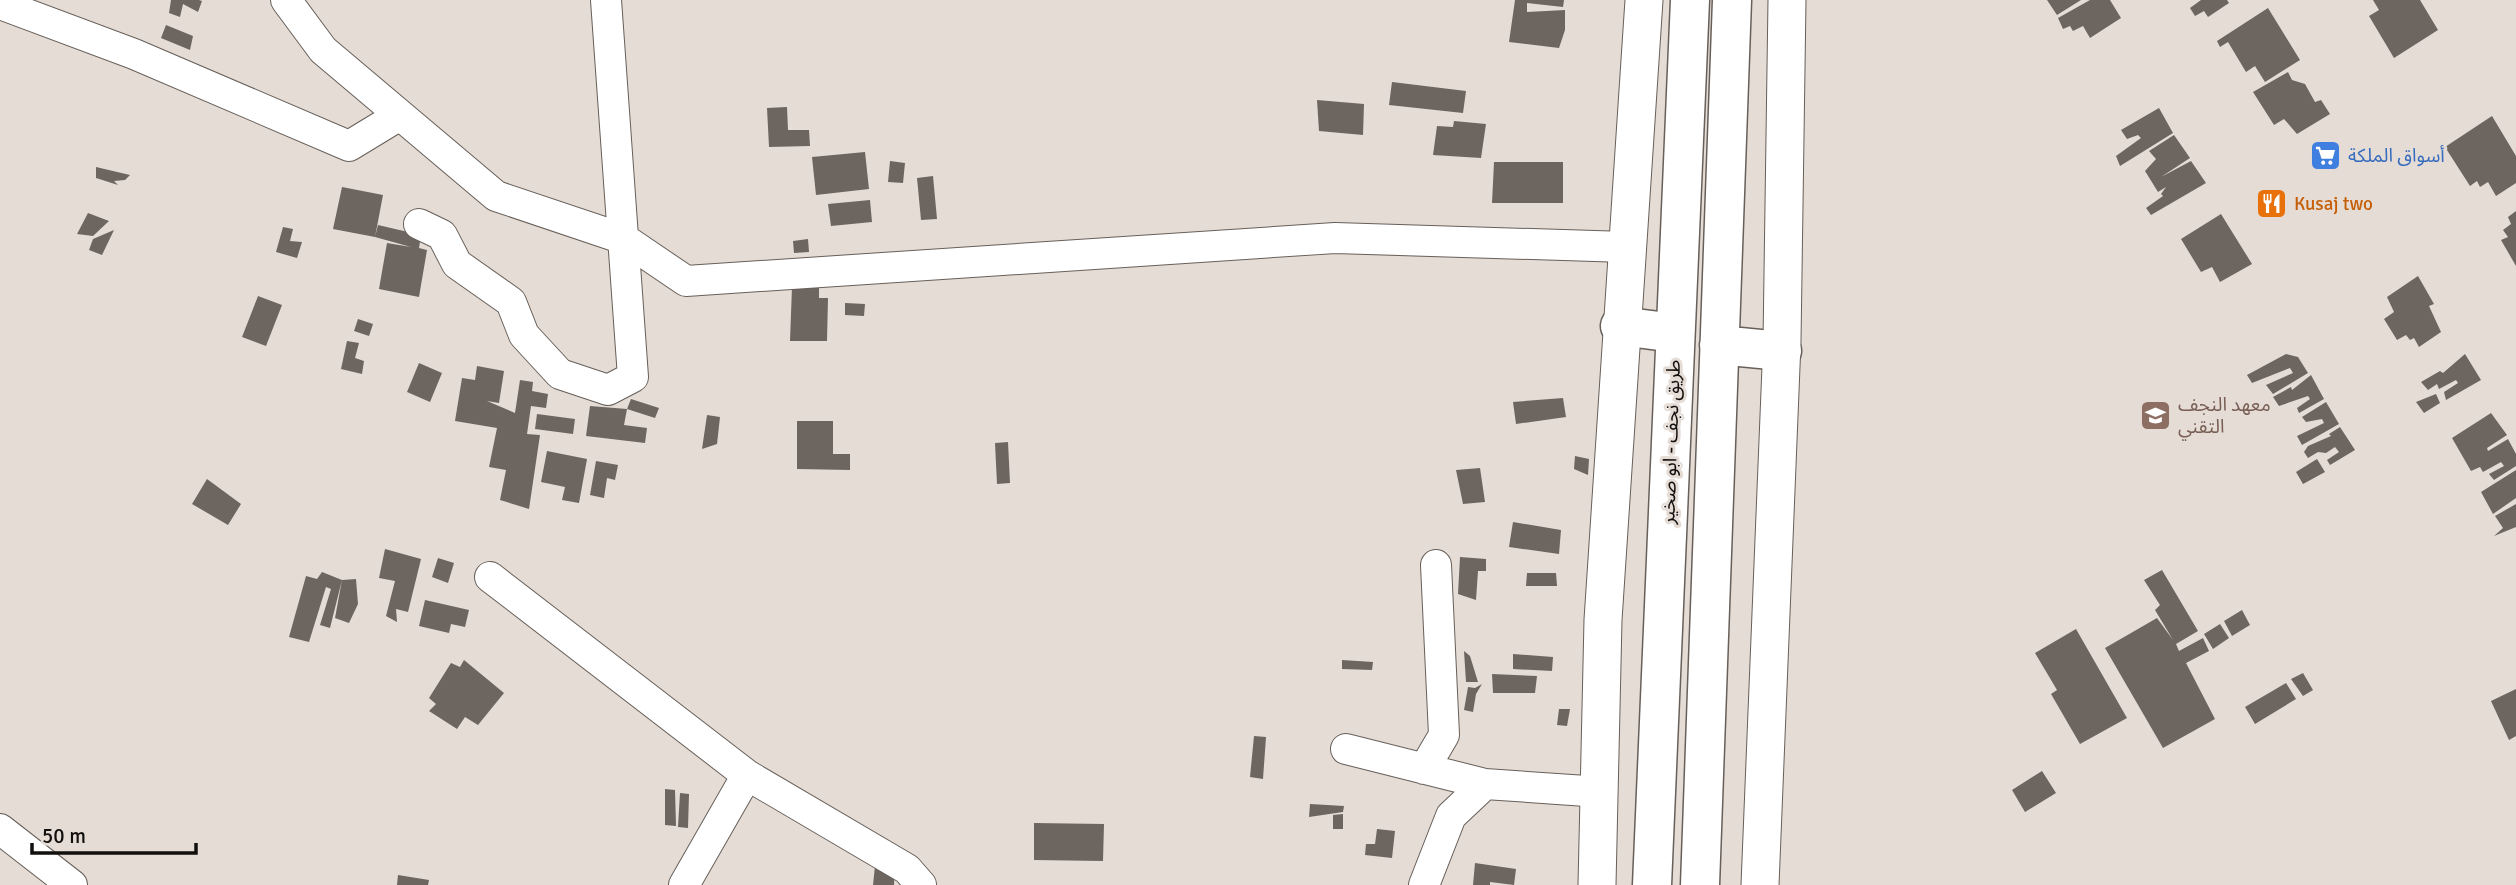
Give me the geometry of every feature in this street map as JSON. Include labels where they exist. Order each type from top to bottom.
[{"type":"highway","name":"طريق نجف - ابو صخير","points":[[1652,885],[1690,0]]},
{"type":"highway","points":[[1700,885],[1732,0]]},
{"type":"highway","points":[[1620,326],[1675,333]]},
{"type":"highway","points":[[1719,345],[1782,351]]},
{"type":"main road","points":[[1597,885],[1603,620],[1620,326],[1644,0]]},
{"type":"main road","points":[[1760,885],[1782,351],[1787,0]]},
{"type":"street","points":[[286,0],[323,50],[495,196],[624,239],[686,281],[1335,238],[1626,247]]},
{"type":"street","points":[[419,224],[442,235],[457,264],[511,302],[524,335],[560,374],[608,390],[633,377],[606,0]]},
{"type":"street","points":[[0,4],[134,54],[349,146],[400,115]]},
{"type":"street","points":[[1424,769],[1444,736],[1436,565]]},
{"type":"street","points":[[490,577],[747,775],[907,869],[921,885]]},
{"type":"street","points":[[1346,750],[1485,784],[1601,792]]},
{"type":"street","points":[[684,885],[747,775]]},
{"type":"street","points":[[1424,885],[1451,816],[1485,784]]},
{"type":"street","points":[[0,829],[72,885]]},
{"type":"building","points":[[171,0],[202,1],[198,12],[183,4],[180,17],[169,13]]},
{"type":"building","points":[[1515,0],[1564,0],[1563,7],[1527,3],[1527,12],[1565,10],[1565,30],[1559,48],[1509,42]]},
{"type":"building","points":[[2047,0],[2081,0],[2057,15]]},
{"type":"building","points":[[2090,0],[2110,0],[2121,18],[2090,38],[2083,26],[2073,31],[2070,26],[2063,29],[2058,18]]},
{"type":"building","points":[[2201,0],[2227,0],[2229,3],[2208,17],[2204,11],[2195,16],[2190,8]]},
{"type":"building","points":[[2373,0],[2420,0],[2438,30],[2394,58],[2369,16],[2379,10]]},
{"type":"building","points":[[2268,8],[2300,60],[2265,82],[2255,66],[2246,72],[2228,42],[2220,47],[2217,41]]},
{"type":"building","points":[[166,25],[193,36],[190,50],[161,38]]},
{"type":"building","points":[[2288,72],[2292,80],[2305,84],[2315,102],[2321,100],[2330,114],[2297,134],[2284,119],[2274,125],[2253,92]]},
{"type":"building","points":[[1392,82],[1466,91],[1463,113],[1389,105]]},
{"type":"building","points":[[1317,100],[1364,104],[1363,135],[1319,131]]},
{"type":"building","points":[[787,107],[788,130],[809,130],[810,146],[769,147],[767,108]]},
{"type":"building","points":[[2159,108],[2173,133],[2120,166],[2116,156],[2141,138],[2138,135],[2127,139],[2121,130]]},
{"type":"building","points":[[2492,116],[2516,156],[2516,183],[2496,196],[2488,182],[2480,187],[2477,181],[2470,186],[2445,147]]},
{"type":"building","points":[[1454,121],[1486,124],[1481,158],[1433,155],[1437,126],[1453,127]]},
{"type":"building","points":[[2174,135],[2190,158],[2161,177],[2191,161],[2206,183],[2151,215],[2146,208],[2163,196],[2161,194],[2166,187],[2158,192],[2145,171],[2156,159],[2149,151]]},
{"type":"building","points":[[865,152],[869,189],[816,195],[812,157]]},
{"type":"building","points":[[890,161],[905,163],[903,183],[888,182]]},
{"type":"building","points":[[1494,162],[1563,162],[1563,203],[1492,203]]},
{"type":"building","points":[[96,167],[130,175],[125,180],[114,181],[118,185],[96,178]]},
{"type":"building","points":[[933,176],[937,219],[921,220],[917,178]]},
{"type":"building","points":[[342,187],[383,195],[375,237],[333,229]]},
{"type":"building","points":[[870,200],[872,222],[831,226],[828,204]]},
{"type":"building","points":[[2516,211],[2516,266],[2501,240],[2508,237],[2503,230],[2511,224],[2508,217]]},
{"type":"building","points":[[88,213],[109,221],[93,236],[77,234]]},
{"type":"building","points":[[2221,214],[2252,264],[2220,282],[2212,267],[2201,272],[2181,239]]},
{"type":"building","points":[[378,225],[421,235],[419,248],[427,250],[419,297],[379,289],[387,243],[411,247],[375,237]]},
{"type":"building","points":[[283,227],[293,229],[290,241],[302,242],[297,258],[276,252]]},
{"type":"building","points":[[114,230],[102,255],[89,250],[93,239]]},
{"type":"building","points":[[808,239],[809,252],[794,253],[793,241]]},
{"type":"building","points":[[2418,276],[2434,304],[2429,306],[2441,332],[2419,347],[2414,338],[2410,340],[2406,335],[2397,340],[2384,319],[2394,312],[2387,297]]},
{"type":"building","points":[[792,287],[819,288],[819,298],[828,298],[827,341],[790,341]]},
{"type":"building","points":[[258,296],[282,305],[266,346],[242,337]]},
{"type":"building","points":[[845,303],[865,304],[864,316],[845,315]]},
{"type":"building","points":[[358,319],[373,324],[369,336],[354,331]]},
{"type":"building","points":[[347,341],[359,343],[355,358],[364,361],[362,374],[341,369]]},
{"type":"building","points":[[2286,354],[2298,357],[2308,373],[2273,394],[2266,385],[2293,373],[2290,368],[2252,383],[2247,375]]},
{"type":"building","points":[[2465,354],[2481,380],[2446,400],[2444,392],[2458,383],[2456,380],[2439,389],[2437,384],[2428,390],[2421,382],[2440,371],[2443,373]]},
{"type":"building","points":[[419,363],[442,373],[430,402],[407,392]]},
{"type":"building","points":[[477,366],[504,371],[499,403],[487,401],[515,413],[520,380],[533,382],[532,391],[548,394],[546,408],[531,406],[527,434],[540,435],[529,509],[500,500],[506,470],[489,467],[497,428],[455,421],[462,378],[475,380]]},
{"type":"building","points":[[2311,375],[2324,399],[2299,413],[2297,408],[2310,399],[2308,396],[2279,406],[2273,397],[2291,387],[2292,390]]},
{"type":"building","points":[[2436,394],[2440,403],[2424,413],[2416,402]]},
{"type":"building","points":[[1563,398],[1566,417],[1516,424],[1513,402]]},
{"type":"building","points":[[631,399],[659,408],[655,418],[627,409]]},
{"type":"building","points":[[2326,402],[2339,424],[2302,445],[2297,436],[2324,423],[2322,419],[2306,422],[2302,417]]},
{"type":"building","points":[[590,406],[627,409],[624,425],[647,428],[645,443],[586,436]]},
{"type":"building","points":[[2491,413],[2507,435],[2487,448],[2488,451],[2508,439],[2516,454],[2516,466],[2494,480],[2489,474],[2504,466],[2501,462],[2483,472],[2480,467],[2471,471],[2452,438]]},
{"type":"building","points":[[537,414],[575,419],[573,434],[535,429]]},
{"type":"building","points":[[707,415],[720,417],[717,444],[702,449]]},
{"type":"building","points":[[797,421],[833,421],[833,454],[850,454],[850,470],[797,469]]},
{"type":"building","points":[[2340,427],[2355,450],[2330,465],[2327,460],[2339,452],[2335,447],[2326,453],[2318,452],[2308,458],[2304,452],[2308,446],[2331,436],[2329,434]]},
{"type":"building","points":[[1008,442],[1010,483],[997,484],[995,443]]},
{"type":"building","points":[[547,451],[587,459],[579,503],[562,500],[565,487],[541,482]]},
{"type":"building","points":[[1575,456],[1589,459],[1588,475],[1574,469]]},
{"type":"building","points":[[2317,459],[2325,472],[2303,484],[2296,472]]},
{"type":"building","points":[[596,461],[618,465],[615,480],[607,478],[604,498],[590,495]]},
{"type":"building","points":[[1480,468],[1485,502],[1463,504],[1456,470]]},
{"type":"building","points":[[2516,470],[2516,498],[2493,514],[2481,492]]},
{"type":"building","points":[[207,479],[241,504],[228,525],[192,504]]},
{"type":"building","points":[[2516,504],[2516,527],[2494,536],[2503,528],[2495,516]]},
{"type":"building","points":[[1513,522],[1561,530],[1559,554],[1509,547]]},
{"type":"building","points":[[385,549],[421,559],[408,612],[396,609],[397,622],[386,616],[395,581],[379,578]]},
{"type":"building","points":[[1460,557],[1486,559],[1486,571],[1478,571],[1476,600],[1458,594]]},
{"type":"building","points":[[438,558],[454,563],[448,583],[432,577]]},
{"type":"building","points":[[2162,570],[2198,631],[2176,644],[2179,651],[2203,638],[2209,651],[2186,663],[2215,719],[2163,748],[2105,648],[2157,618],[2173,640],[2155,610],[2160,605],[2144,580]]},
{"type":"building","points":[[322,572],[342,580],[330,628],[320,625],[331,589],[326,587],[309,642],[289,637],[306,576],[317,579]]},
{"type":"building","points":[[1527,573],[1556,573],[1557,586],[1526,586]]},
{"type":"building","points":[[356,579],[358,604],[349,623],[335,618],[342,580]]},
{"type":"building","points":[[425,600],[469,610],[465,627],[451,624],[449,633],[419,626]]},
{"type":"building","points":[[2242,610],[2250,625],[2232,636],[2224,621]]},
{"type":"building","points":[[2220,624],[2229,638],[2213,649],[2204,634]]},
{"type":"building","points":[[2076,629],[2127,718],[2080,744],[2051,694],[2057,690],[2035,653]]},
{"type":"building","points":[[1464,651],[1470,656],[1478,682],[1466,682]]},
{"type":"building","points":[[1513,654],[1553,657],[1552,671],[1513,669]]},
{"type":"building","points":[[464,660],[504,693],[478,725],[465,717],[457,729],[429,711],[436,704],[429,698],[451,663],[460,667]]},
{"type":"building","points":[[1342,660],[1373,662],[1372,670],[1342,669]]},
{"type":"building","points":[[2303,673],[2313,690],[2303,696],[2291,679]]},
{"type":"building","points":[[1492,674],[1537,676],[1535,693],[1493,693]]},
{"type":"building","points":[[2286,683],[2296,699],[2255,724],[2245,707]]},
{"type":"building","points":[[1482,684],[1476,694],[1473,712],[1464,710],[1468,687],[1475,688]]},
{"type":"building","points":[[2516,689],[2516,736],[2509,740],[2491,701]]},
{"type":"building","points":[[1559,709],[1570,709],[1567,726],[1557,725]]},
{"type":"building","points":[[1254,736],[1266,737],[1263,779],[1250,777]]},
{"type":"building","points":[[2042,771],[2056,793],[2025,812],[2012,790]]},
{"type":"building","points":[[665,789],[675,790],[676,826],[665,825]]},
{"type":"building","points":[[680,793],[689,794],[688,828],[678,827]]},
{"type":"building","points":[[1310,804],[1344,806],[1343,812],[1309,817]]},
{"type":"building","points":[[1343,814],[1343,829],[1333,829],[1333,815]]},
{"type":"building","points":[[1034,823],[1104,824],[1103,861],[1034,860]]},
{"type":"building","points":[[1377,829],[1395,831],[1392,858],[1365,855],[1366,844],[1375,844]]},
{"type":"building","points":[[1475,863],[1516,869],[1514,885],[1490,882],[1490,885],[1473,885]]},
{"type":"building","points":[[875,866],[895,868],[894,885],[873,885]]},
{"type":"building","points":[[398,875],[429,880],[428,885],[397,885]]},
{"type":"place","name":"أسواق الملكة","points":[[2325,155]]},
{"type":"place","name":"Kusaj two","points":[[2271,203]]},
{"type":"place","name":"معهد النجف التقني","points":[[2155,415]]}]
